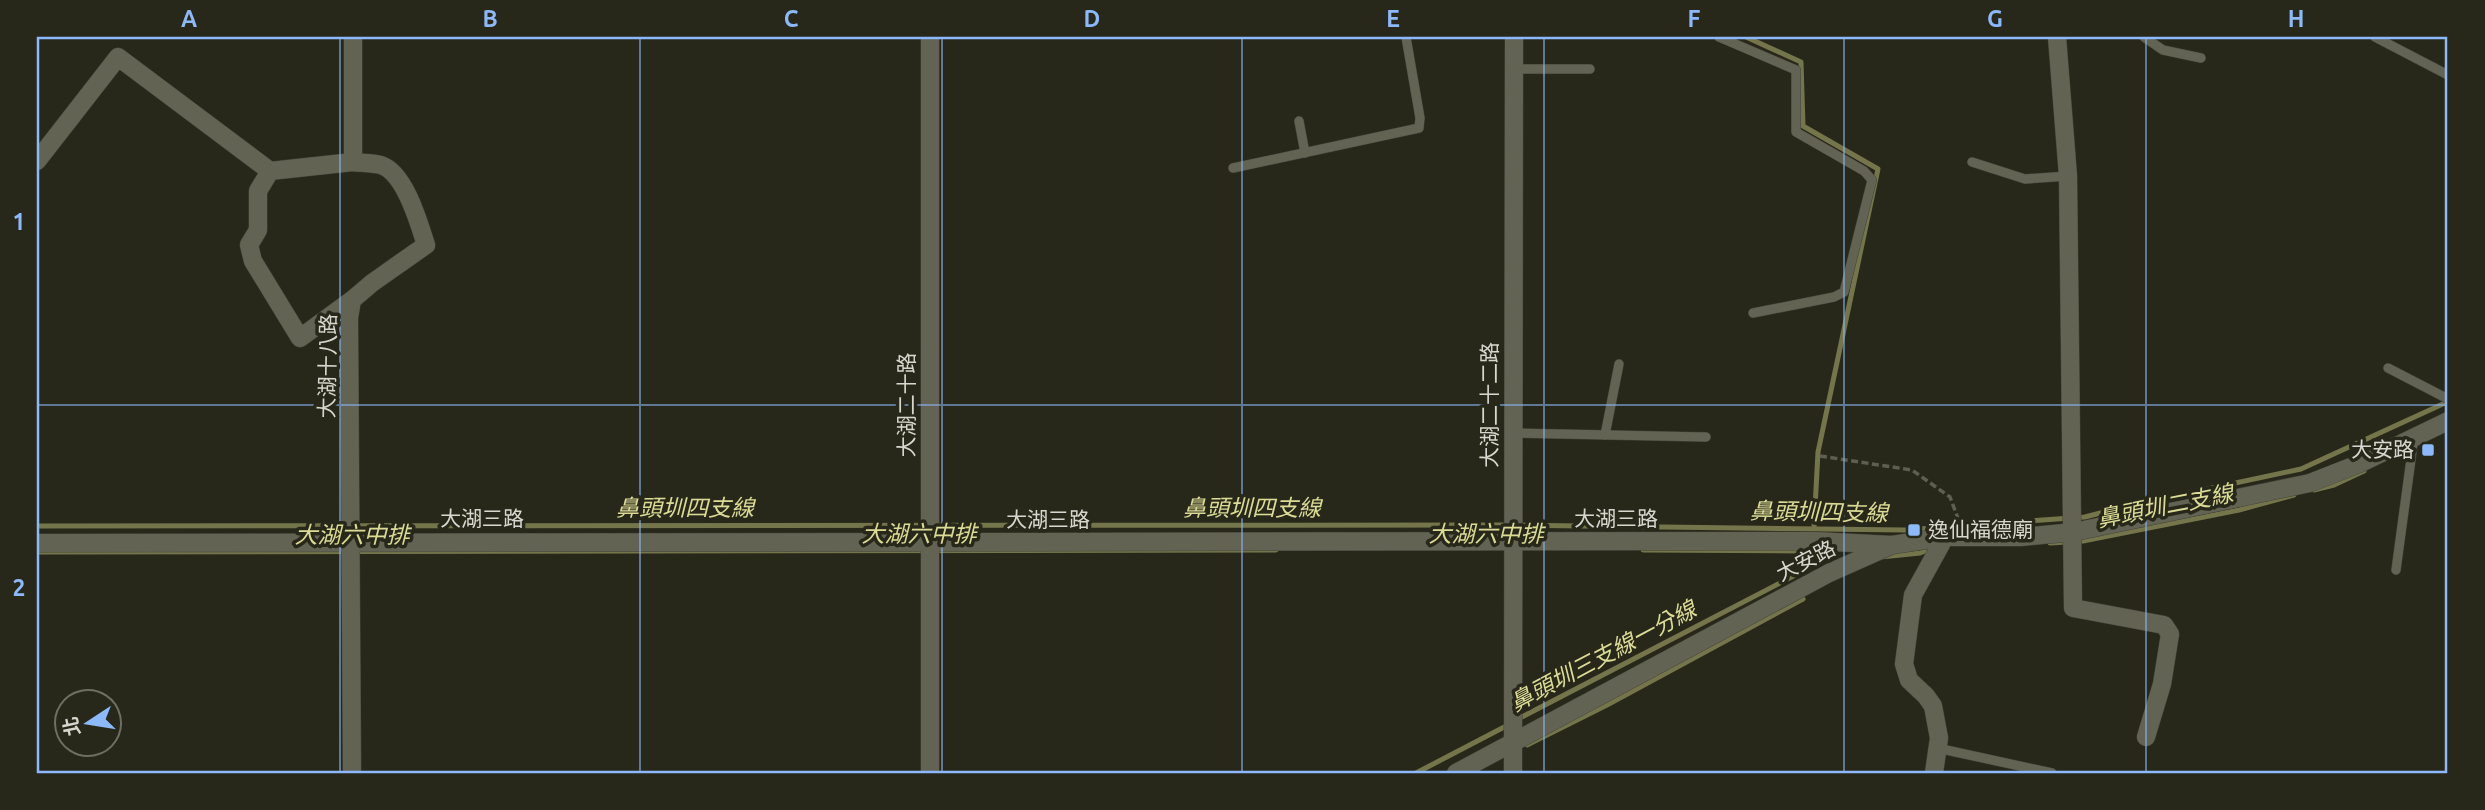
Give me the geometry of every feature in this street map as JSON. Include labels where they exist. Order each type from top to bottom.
[{"type":"street","points":[[37,162],[118,57],[270,171],[353,162],[353,37]]},
{"type":"street","name":"大湖二十路","points":[[930,37],[930,773]]},
{"type":"street","name":"大湖二十二路","points":[[1513,773],[1514,37]]},
{"type":"street","points":[[2057,37],[2068,176],[2073,608],[2164,625],[2170,634],[2162,684],[2146,737]]},
{"type":"street","name":"大湖十八路","points":[[352,773],[349,318],[352,300],[426,245],[398,176],[382,165],[353,162]]},
{"type":"street","points":[[270,171],[258,191],[258,230],[249,245],[253,261],[300,338],[352,300]]},
{"type":"street","name":"大安路","points":[[1456,773],[1829,573],[1892,545],[1945,537],[2021,537],[2074,532],[2310,483],[2361,463],[2448,421]]},
{"type":"street","points":[[1934,773],[1939,738],[1933,706],[1909,680],[1904,664],[1913,595],[1945,537]]},
{"type":"street","name":"大湖三路","points":[[37,543],[1815,541],[1892,545]]},
{"type":"lane","points":[[1233,168],[1419,128],[1420,118],[1406,37]]},
{"type":"lane","points":[[1719,37],[1796,70],[1796,132],[1864,171],[1872,180],[1844,292],[1834,297],[1753,313]]},
{"type":"lane","points":[[2144,37],[2163,50],[2201,58]]},
{"type":"lane","points":[[2375,37],[2448,75]]},
{"type":"lane","points":[[1514,69],[1590,69]]},
{"type":"lane","points":[[1299,121],[1305,153]]},
{"type":"lane","points":[[1972,162],[2025,178],[2068,176]]},
{"type":"lane","points":[[1605,435],[1619,364]]},
{"type":"lane","points":[[2388,368],[2448,399]]},
{"type":"lane","points":[[1513,433],[1706,437]]},
{"type":"lane","points":[[2396,570],[2414,437]]},
{"type":"lane","points":[[1937,748],[2052,773]]},
{"type":"path","points":[[1820,456],[1912,470],[1950,497],[1965,537]]},
{"type":"waterway","points":[[1746,37],[1801,62],[1803,126],[1878,169],[1818,452],[1814,527]]},
{"type":"waterway","name":"鼻頭圳四支線","points":[[37,526],[1500,525],[1905,530],[2085,517],[2301,469],[2445,403],[2448,405]]},
{"type":"waterway","name":"鼻頭圳二支線","points":[[2314,490],[2334,485],[2364,471]]},
{"type":"waterway","name":"鼻頭圳二支線","points":[[2050,543],[2083,541],[2239,510],[2294,495]]},
{"type":"waterway","name":"鼻頭圳二支線","points":[[1881,557],[1920,553],[1933,548]]},
{"type":"waterway","name":"大湖六中排","points":[[37,552],[1276,550]]},
{"type":"waterway","name":"大湖六中排","points":[[1643,550],[1801,551],[1807,569]]},
{"type":"waterway","name":"鼻頭圳三支線一分線","points":[[1518,719],[1807,569]]},
{"type":"waterway","name":"鼻頭圳二支線","points":[[1527,745],[1803,599]]},
{"type":"waterway","name":"鼻頭圳三支線一分線","points":[[1416,773],[1510,724]]},
{"type":"place","name":"大安路","points":[[2428,450]]},
{"type":"place","name":"逸仙福德廟","points":[[1914,530]]}]
